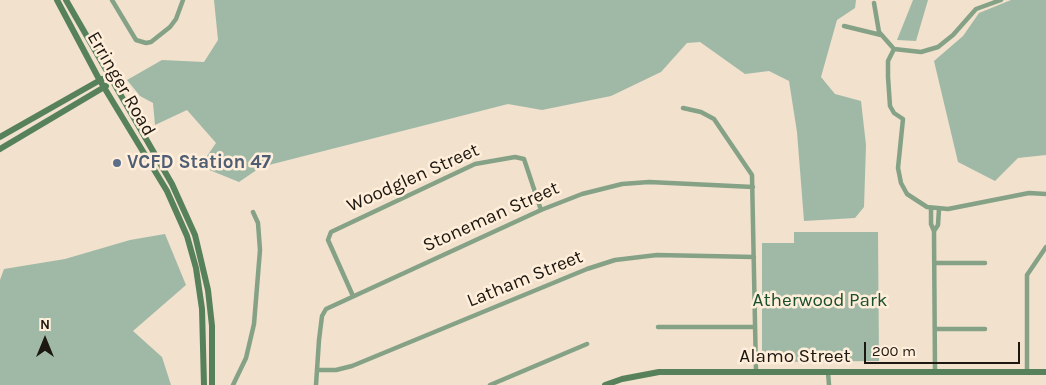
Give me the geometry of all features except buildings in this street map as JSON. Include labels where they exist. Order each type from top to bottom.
[{"type":"main road","name":"Erringer Road","points":[[57,0],[99,79],[167,191],[186,236],[196,268],[202,309],[204,385]]},
{"type":"main road","name":"Erringer Road","points":[[66,0],[172,184],[195,235],[208,290],[212,326],[212,385]]},
{"type":"main road","points":[[0,138],[99,79],[111,80]]},
{"type":"main road","points":[[0,149],[105,88],[111,80]]},
{"type":"main road","name":"Alamo Street","points":[[605,385],[622,379],[659,372],[1046,372]]},
{"type":"street","points":[[112,0],[136,40],[140,42],[151,42],[170,27],[176,19],[183,0]]},
{"type":"street","points":[[874,3],[875,19],[881,35],[894,49],[921,52],[938,47],[953,35],[976,9],[1001,0]]},
{"type":"street","points":[[844,26],[881,35]]},
{"type":"street","points":[[894,49],[888,62],[890,106],[894,113],[903,119],[898,168],[901,183],[907,194],[916,201],[931,208],[939,209],[1030,193],[1046,194]]},
{"type":"street","points":[[683,108],[708,115],[719,124],[750,169],[754,187],[756,372]]},
{"type":"street","name":"Woodglen Street","points":[[353,296],[328,240],[331,232],[475,164],[516,157],[524,159],[542,210]]},
{"type":"street","name":"Stoneman Street","points":[[316,385],[318,340],[324,312],[328,307],[542,210],[582,194],[622,184],[648,182],[754,187]]},
{"type":"street","points":[[931,208],[935,264],[935,372]]},
{"type":"street","points":[[934,231],[938,225],[939,209]]},
{"type":"street","points":[[233,385],[246,358],[254,324],[260,250],[258,223],[252,212]]},
{"type":"street","points":[[1027,372],[1027,275],[1044,254],[1046,247]]},
{"type":"street","name":"Latham Street","points":[[317,370],[336,370],[352,366],[587,269],[615,260],[657,255],[754,257]]},
{"type":"street","points":[[935,264],[984,263]]},
{"type":"street","points":[[658,327],[755,327]]},
{"type":"street","points":[[935,330],[984,329]]},
{"type":"street","points":[[490,385],[587,344]]},
{"type":"street","points":[[828,372],[829,385]]},
{"type":"green space","points":[[214,0],[856,0],[855,8],[837,20],[821,77],[835,94],[861,101],[866,145],[864,207],[855,218],[804,221],[797,132],[789,81],[769,71],[745,74],[700,42],[687,43],[661,72],[611,96],[542,110],[508,104],[261,167],[239,182],[207,169],[205,159],[216,143],[187,110],[155,125],[153,103],[140,96],[127,80],[162,60],[204,62],[218,40]]},
{"type":"green space","points":[[913,0],[928,0],[916,41],[897,40]]},
{"type":"green space","points":[[1011,0],[1046,0],[1046,155],[1018,158],[995,181],[958,162],[934,61],[963,36],[979,13]]},
{"type":"green space","name":"Atherwood Park","points":[[794,232],[878,232],[879,361],[766,362],[762,359],[762,243],[794,243]]},
{"type":"green space","points":[[165,234],[186,285],[133,331],[162,357],[171,385],[0,385],[0,280],[4,269],[65,259],[130,240]]},
{"type":"place","name":"VCFD Station 47","points":[[117,163]]}]
